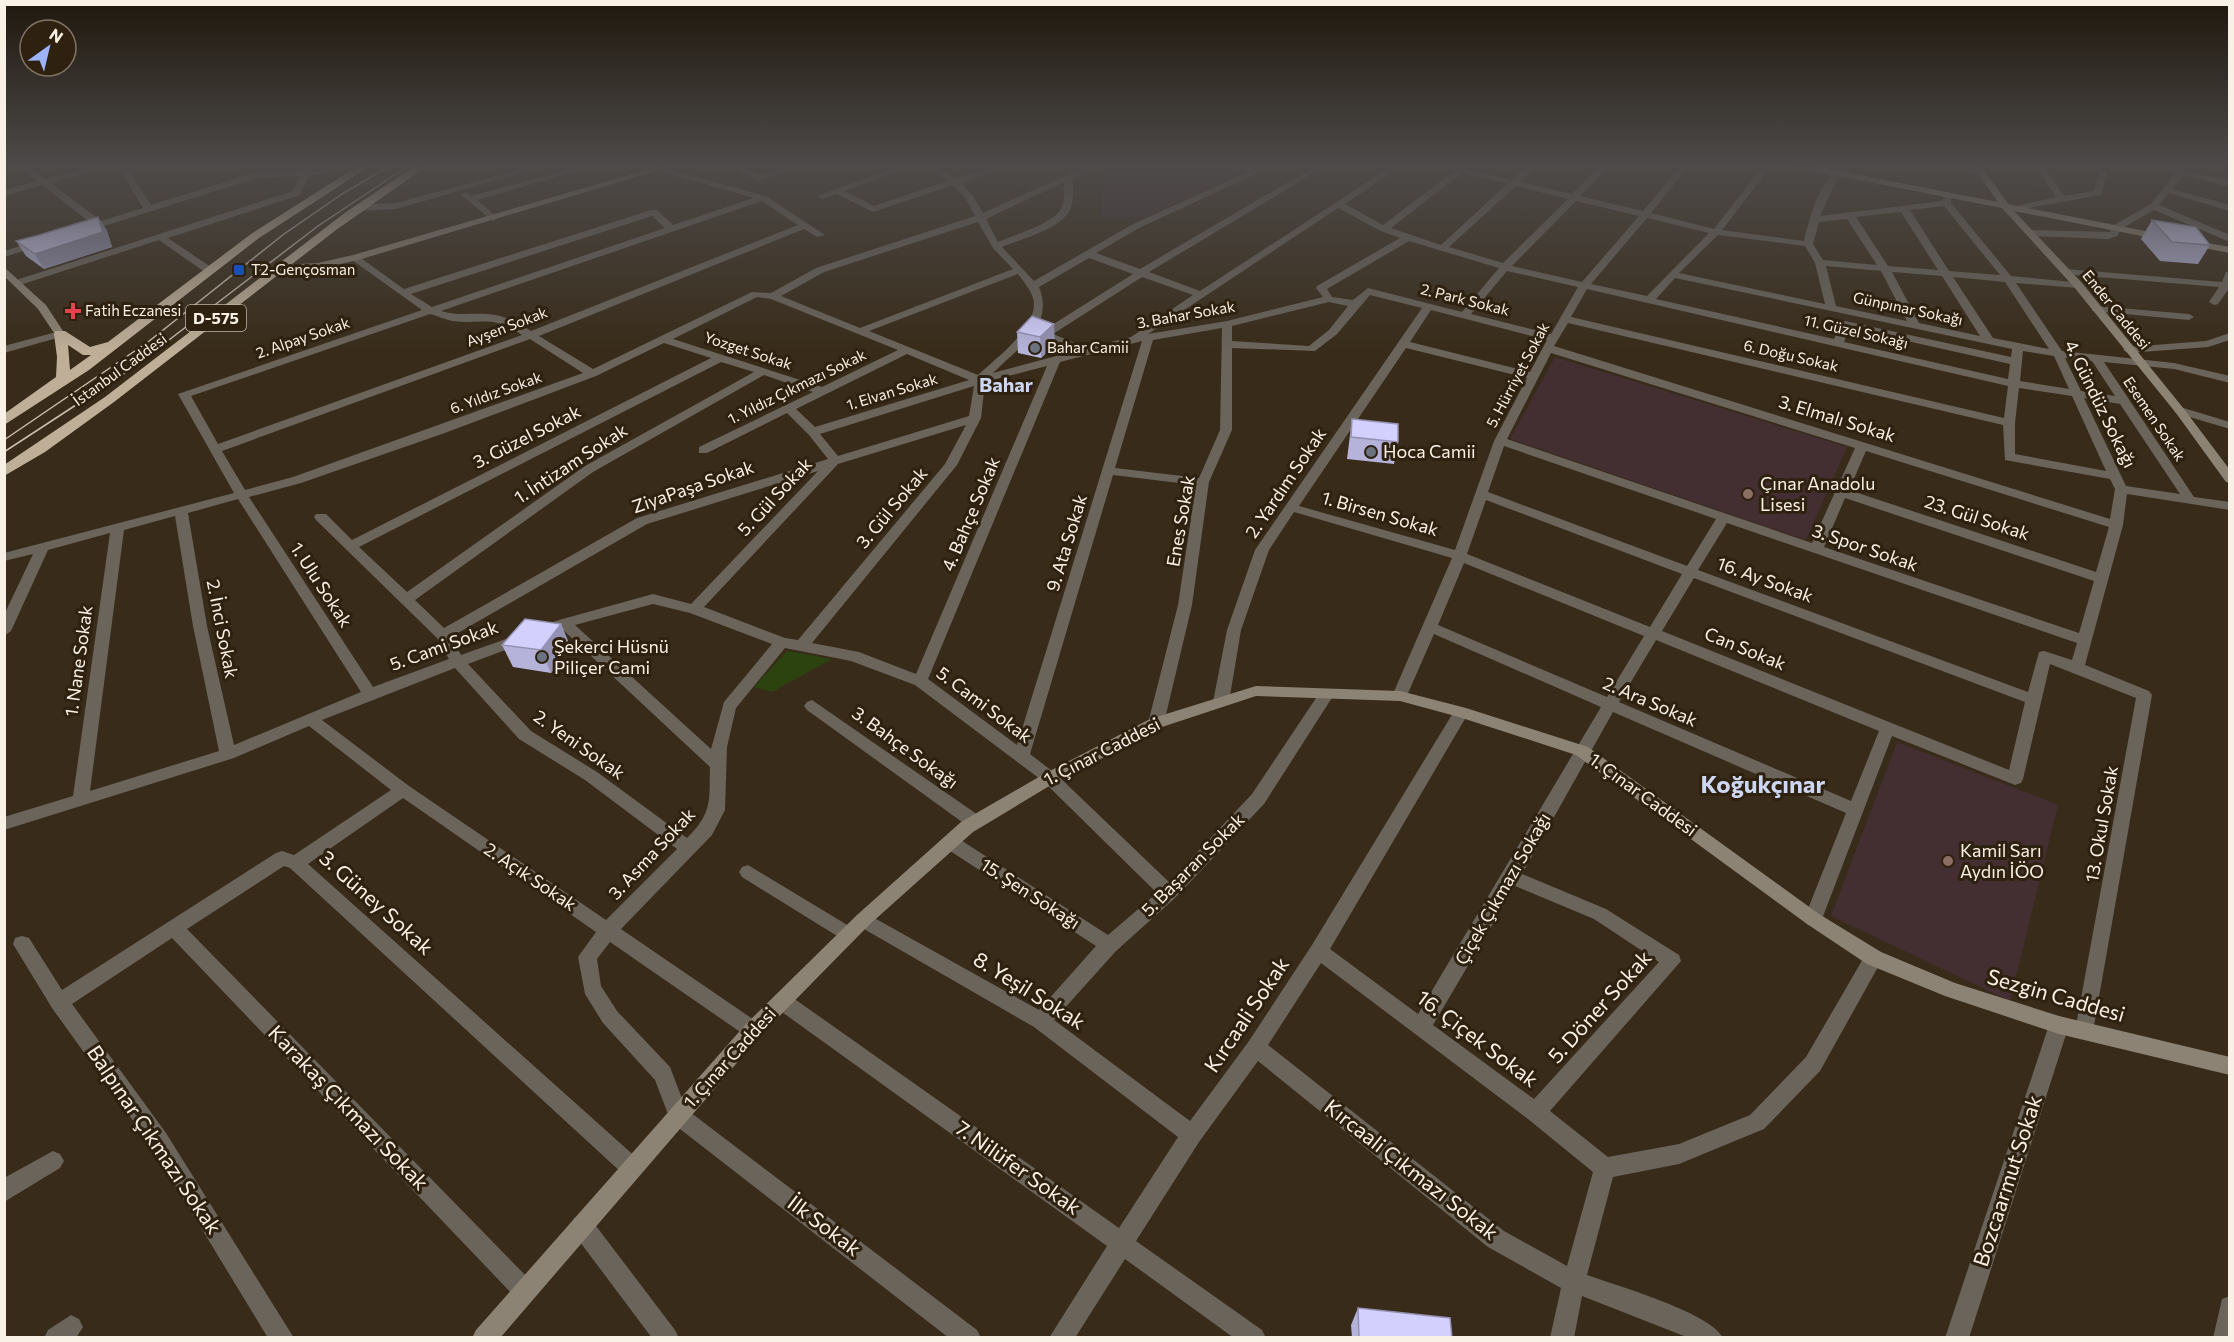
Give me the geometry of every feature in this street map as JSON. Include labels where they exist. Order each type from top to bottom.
[{"type":"highway","name":"İstanbul Caddesi","points":[[4,421],[42,397],[116,343],[270,227]]},
{"type":"highway","name":"İstanbul Caddesi","points":[[4,472],[153,369],[331,227]]},
{"type":"highway","points":[[60,334],[88,352],[116,343]]},
{"type":"highway","points":[[42,397],[63,378],[64,357],[60,334]]},
{"type":"highway","points":[[4,483],[21,461]]},
{"type":"main road","points":[[280,268],[318,266],[355,258],[463,227]]},
{"type":"main road","name":"Ender Caddesi","points":[[2025,227],[2078,285],[2128,350],[2180,411],[2229,479]]},
{"type":"main road","points":[[2117,227],[2173,239]]},
{"type":"main road","points":[[2185,241],[2229,250]]},
{"type":"main road","points":[[4,270],[42,307],[60,334]]},
{"type":"main road","name":"1. Çınar Caddesi","points":[[484,1338],[753,1030],[862,920],[950,842],[975,822],[1050,778],[1155,723],[1256,691],[1400,696],[1461,712],[1582,750],[1813,919],[1874,958]]},
{"type":"main road","name":"Sezgin Caddesi","points":[[1874,958],[1952,990],[2059,1025],[2229,1066]]},
{"type":"street","points":[[79,231],[94,227]]},
{"type":"street","points":[[17,283],[193,227]]},
{"type":"street","points":[[403,293],[609,227]]},
{"type":"street","name":"2. Alpay Sokak","points":[[184,394],[679,227]]},
{"type":"street","name":"Ayşen Sokak","points":[[216,449],[529,336],[801,227]]},
{"type":"street","points":[[807,227],[820,235]]},
{"type":"street","points":[[773,296],[820,270],[953,227]]},
{"type":"street","points":[[773,296],[980,380],[1032,328],[1038,315],[1039,300],[1033,286],[996,246],[985,227]]},
{"type":"street","points":[[996,246],[1041,227]]},
{"type":"street","points":[[1033,286],[1135,227]]},
{"type":"street","points":[[1046,334],[1141,273],[1219,227]]},
{"type":"street","points":[[1131,340],[1303,227]]},
{"type":"street","name":"11. Güzel Sokağı","points":[[1380,227],[1442,249],[1505,267],[2015,384],[2124,401]]},
{"type":"street","points":[[1442,249],[1466,227]]},
{"type":"street","points":[[1465,315],[1505,267],[1544,227]]},
{"type":"street","name":"5. Hürriyet Sokak","points":[[1400,696],[1460,556],[1500,441],[1584,285],[1635,227]]},
{"type":"street","points":[[1695,227],[1716,232],[1808,244]]},
{"type":"street","points":[[1649,300],[1720,227]]},
{"type":"street","points":[[1812,227],[1808,244],[1820,263],[1832,309]]},
{"type":"street","points":[[1857,227],[1885,269],[1915,325]]},
{"type":"street","points":[[1916,227],[1989,341]]},
{"type":"street","name":"4. Gündüz Sokağı","points":[[1968,227],[2008,279],[2058,354],[2121,489],[2116,525],[2077,668]]},
{"type":"street","points":[[2031,233],[2108,236],[2114,234],[2117,227]]},
{"type":"street","points":[[2201,227],[2229,239]]},
{"type":"street","points":[[161,237],[210,271]]},
{"type":"street","points":[[1227,344],[1311,349],[1333,333],[1354,304],[1329,299],[1321,288],[1408,238]]},
{"type":"street","points":[[4,254],[47,241]]},
{"type":"street","points":[[1088,254],[1200,294]]},
{"type":"street","points":[[355,258],[431,311],[454,318],[489,317],[511,324],[592,374]]},
{"type":"street","points":[[1820,263],[2078,285]]},
{"type":"street","points":[[858,332],[1020,270]]},
{"type":"street","points":[[2066,272],[2228,280],[2214,302]]},
{"type":"street","name":"Günpınar Sokağı","points":[[1674,275],[1989,341],[2058,354],[2174,366],[2229,380]]},
{"type":"street","name":"2. Park Sokak","points":[[1354,304],[1368,291],[1465,315],[1551,343]]},
{"type":"street","name":"6. Yıldız Sokak","points":[[4,557],[242,496],[319,472],[592,374],[756,294],[773,296]]},
{"type":"street","name":"3. Bahar Sokak","points":[[980,380],[1131,340],[1227,324],[1329,299]]},
{"type":"street","name":"2. Yardım Sokak","points":[[1221,702],[1234,630],[1262,549],[1429,306]]},
{"type":"street","points":[[2096,309],[2189,317]]},
{"type":"street","name":"6. Doğu Sokak","points":[[1565,319],[2009,423]]},
{"type":"street","name":"Enes Sokak","points":[[1155,723],[1185,605],[1203,482],[1226,430],[1227,324]]},
{"type":"street","points":[[1838,343],[1845,324],[2017,362]]},
{"type":"street","points":[[1032,328],[1086,352]]},
{"type":"street","points":[[4,350],[60,334]]},
{"type":"street","points":[[2128,350],[2208,344],[2229,336]]},
{"type":"street","name":"9. Ata Sokak","points":[[1021,758],[1148,338]]},
{"type":"street","name":"Yozget Sokak","points":[[663,339],[823,391]]},
{"type":"street","name":"3. Elmalı Sokak","points":[[1551,343],[2116,525]]},
{"type":"street","points":[[1405,344],[1533,376]]},
{"type":"street","points":[[2018,346],[2009,423],[2008,457],[2114,476]]},
{"type":"street","name":"1. Yıldız Çıkmazı Sokak","points":[[703,450],[905,351]]},
{"type":"street","name":"Esemen Sokak","points":[[2095,357],[2189,498]]},
{"type":"street","name":"3. Güzel Sokak","points":[[350,546],[720,358]]},
{"type":"street","name":"4. Bahçe Sokak","points":[[920,681],[1055,360]]},
{"type":"street","name":"1. İntizam Sokak","points":[[408,599],[589,469],[762,372]]},
{"type":"street","name":"3. Gül Sokak","points":[[803,644],[951,465],[975,418],[980,380]]},
{"type":"street","name":"1. Elvan Sokak","points":[[813,432],[980,380]]},
{"type":"street","name":"1. Ulu Sokak","points":[[184,394],[242,496],[370,694]]},
{"type":"street","name":"5. Gül Sokak","points":[[694,609],[835,460],[813,432],[789,408]]},
{"type":"street","points":[[2180,411],[2229,426]]},
{"type":"street","name":"ZiyaPaşa Sokak","points":[[442,635],[642,521],[975,418]]},
{"type":"street","name":"3. Spor Sokak","points":[[1500,441],[2084,640]]},
{"type":"street","points":[[1816,550],[1862,445]]},
{"type":"street","points":[[1108,471],[1203,482]]},
{"type":"street","points":[[2121,489],[2229,506]]},
{"type":"street","name":"23. Gül Sokak","points":[[1841,492],[2100,578]]},
{"type":"street","name":"16. Ay Sokak","points":[[1481,494],[2035,700]]},
{"type":"street","name":"1. Birsen Sokak","points":[[1290,507],[1460,556]]},
{"type":"street","name":"2. İnci Sokak","points":[[182,512],[200,626],[228,754]]},
{"type":"street","points":[[321,517],[408,599],[442,635],[458,662]]},
{"type":"street","name":"Çiçek Çıkmazı Sokağı","points":[[1421,1027],[1511,877],[1582,750],[1723,518]]},
{"type":"street","name":"1. Nane Sokak","points":[[81,799],[117,529]]},
{"type":"street","points":[[4,631],[42,549]]},
{"type":"street","name":"Can Sokak","points":[[1460,556],[2015,779],[2035,700]]},
{"type":"street","name":"5. Cami Sokak","points":[[4,824],[228,754],[370,694],[564,623],[653,599],[694,609],[782,642],[803,644],[854,656],[920,681],[1050,778],[1169,893]]},
{"type":"street","points":[[564,623],[718,765]]},
{"type":"street","name":"2. Ara Sokak","points":[[1430,627],[1856,810]]},
{"type":"street","name":"3. Asma Sokak","points":[[678,1115],[663,1074],[610,1017],[592,988],[587,957],[608,930],[706,830],[717,810],[719,747],[729,706],[782,642]]},
{"type":"street","points":[[2035,700],[2044,656],[2077,668]]},
{"type":"street","name":"2. Yeni Sokak","points":[[458,662],[525,735],[591,776],[688,848]]},
{"type":"street","name":"13. Okul Sokak","points":[[2077,668],[2145,695],[2085,1031]]},
{"type":"street","name":"5. Başaran Sokak","points":[[1041,1021],[1109,945],[1169,893],[1258,799],[1327,693]]},
{"type":"street","name":"3. Bahçe Sokağı","points":[[812,706],[975,822]]},
{"type":"street","name":"Kırcaali Sokak","points":[[1061,1338],[1192,1135],[1256,1047],[1318,951],[1461,712]]},
{"type":"street","name":"2. Açık Sokak","points":[[311,720],[403,790],[753,1030]]},
{"type":"street","points":[[1813,919],[1888,727]]},
{"type":"street","points":[[296,863],[403,790]]},
{"type":"street","name":"15. Şen Sokağı","points":[[950,842],[1109,945]]},
{"type":"street","name":"3. Güney Sokak","points":[[58,1002],[282,858],[296,863],[631,1167]]},
{"type":"street","points":[[748,872],[848,934]]},
{"type":"street","name":"5. Döner Sokak","points":[[1511,877],[1600,914],[1672,961],[1535,1112]]},
{"type":"street","name":"8. Yeşil Sokak","points":[[862,920],[1041,1021],[1192,1135]]},
{"type":"street","name":"Karakaş Çıkmazı Sokak","points":[[172,927],[524,1290]]},
{"type":"street","name":"Balpınar Çıkmazı Sokak","points":[[22,944],[58,1002],[159,1140],[282,1338]]},
{"type":"street","name":"16. Çiçek Sokak","points":[[1318,951],[1535,1112],[1605,1168]]},
{"type":"street","points":[[1562,1338],[1574,1282],[1605,1168],[1679,1154],[1757,1122],[1813,1064],[1874,958]]},
{"type":"street","name":"7. Nilüfer Sokak","points":[[782,1001],[1254,1338]]},
{"type":"street","name":"Bozcaarmut Sokak","points":[[1957,1338],[2059,1025]]},
{"type":"street","name":"Kırcaali Çıkmazı Sokak","points":[[1256,1047],[1496,1239],[1574,1282],[1689,1324],[1711,1338]]},
{"type":"street","name":"İlk Sokak","points":[[678,1115],[969,1338]]},
{"type":"street","points":[[4,1191],[53,1161]]},
{"type":"street","points":[[582,1226],[667,1338]]},
{"type":"street","points":[[2225,1338],[2229,1307]]},
{"type":"shaded area","name":"Çınar Anadolu Lisesi","points":[[1555,357],[1847,447],[1806,540],[1510,439]]},
{"type":"shaded area","name":"Kamil Sarı Aydın İÖO","points":[[1897,742],[2058,805],[2010,1001],[1831,916]]},
{"type":"green space","points":[[787,651],[832,659],[772,692],[754,687]]},
{"type":"building","points":[[66,227],[101,227],[103,232],[35,254],[16,241]]},
{"type":"building","points":[[2158,227],[2196,227],[2210,245],[2172,242]]},
{"type":"building","points":[[1032,316],[1054,324],[1040,337],[1017,332]]},
{"type":"building","points":[[1352,419],[1398,424],[1398,442],[1351,437]]},
{"type":"building","points":[[525,619],[561,624],[541,650],[502,645]]},
{"type":"building","points":[[1358,1308],[1450,1318],[1452,1338],[1359,1338]]},
{"type":"tram line","points":[[4,440],[148,342],[295,227]]},
{"type":"tram line","points":[[4,452],[131,369],[317,227]]},
{"type":"place","name":"T2-Gençosman","points":[[239,270]]},
{"type":"place","name":"Fatih Eczanesi","points":[[73,311]]},
{"type":"place","name":"Bahar Camii","points":[[1035,348]]},
{"type":"place","name":"Hoca Camii","points":[[1371,452]]},
{"type":"place","name":"Çınar Anadolu Lisesi","points":[[1748,494]]},
{"type":"place","name":"Şekerci Hüsnü Piliçer Cami","points":[[542,657]]},
{"type":"place","name":"Kamil Sarı Aydın İÖO","points":[[1948,861]]},
{"type":"district","name":"Bahar","points":[[1006,385]]},
{"type":"district","name":"Koğukçınar","points":[[1763,785]]}]
